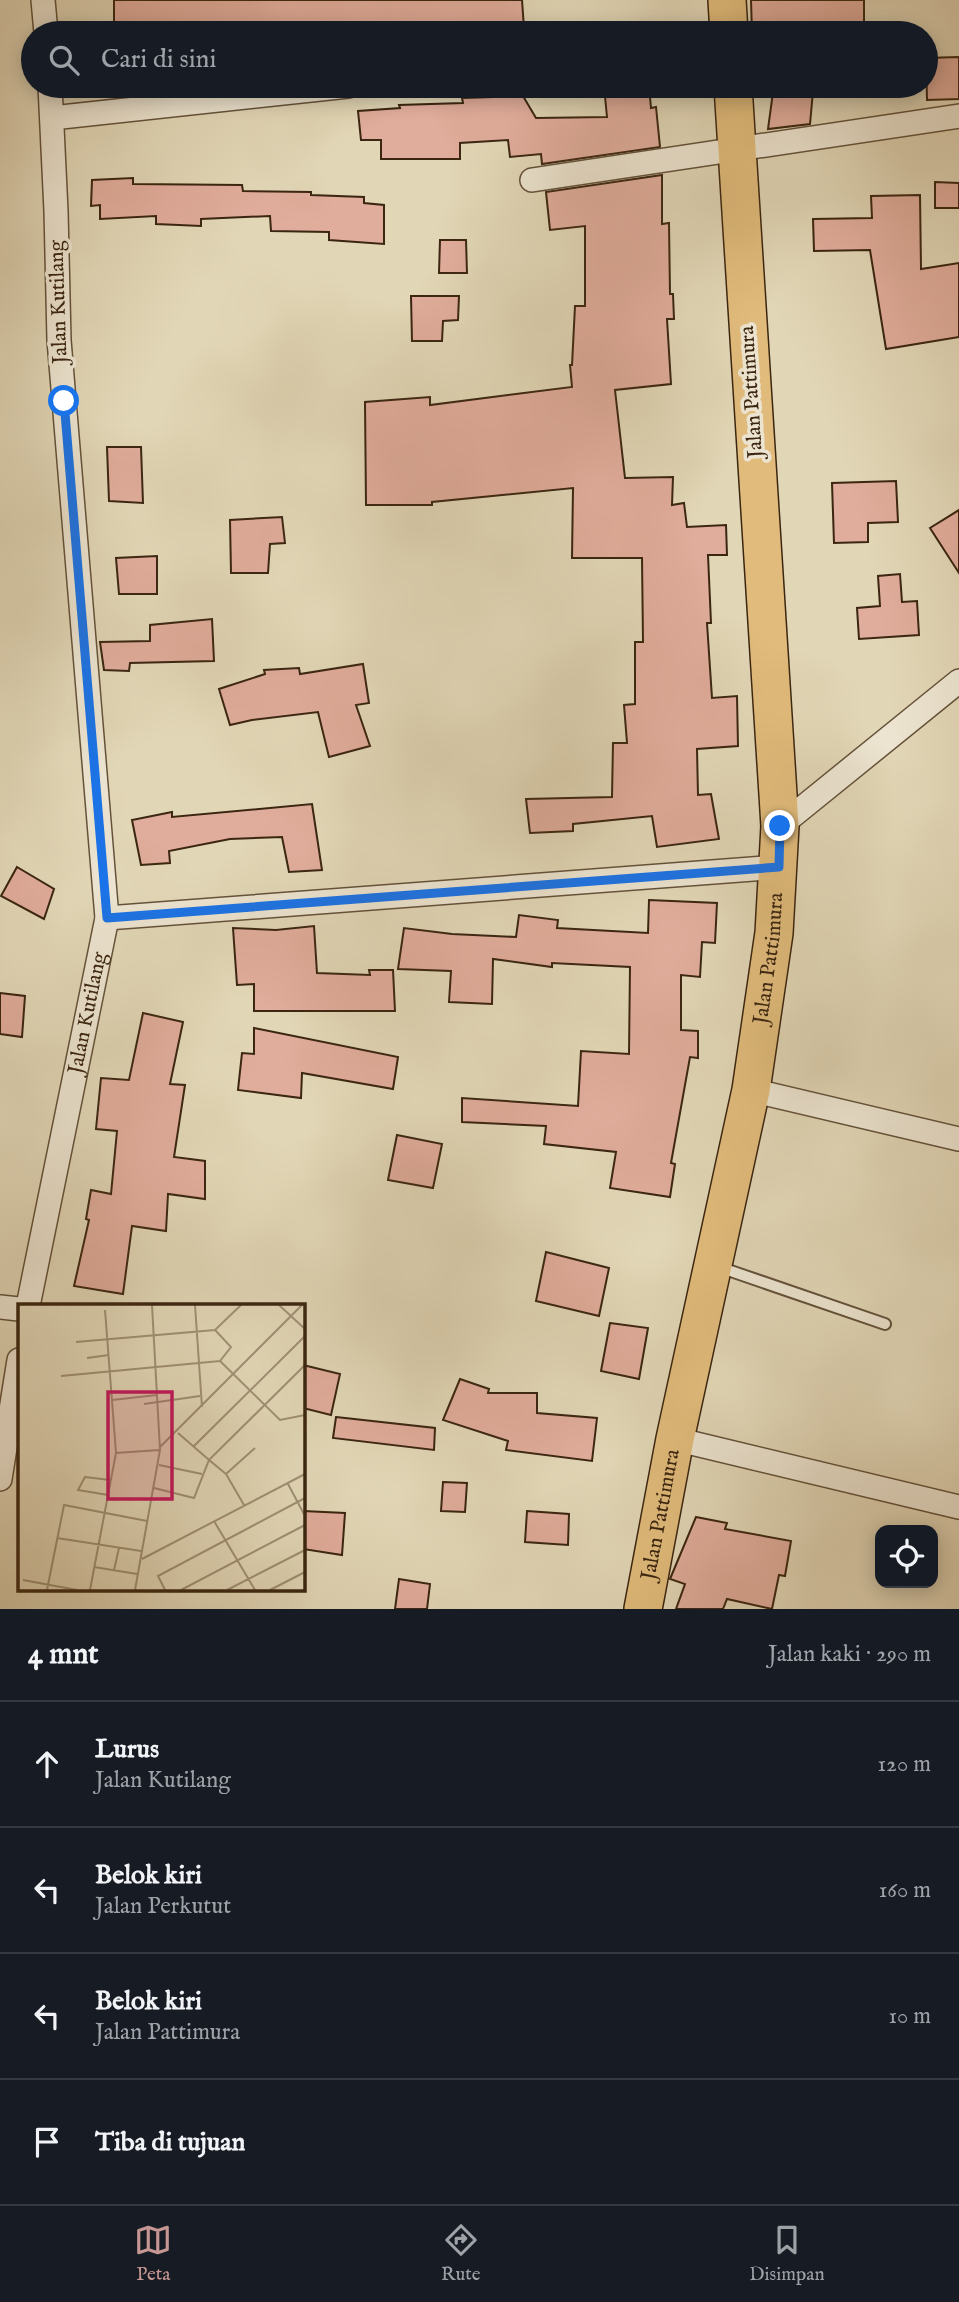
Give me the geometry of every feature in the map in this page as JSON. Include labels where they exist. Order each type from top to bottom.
[{"type":"main road","points":[[727,0],[728,21]]},
{"type":"main road","name":"Jalan Pattimura","points":[[643,1609],[675,1438],[751,1090],[774,933],[779,867],[780,826],[734,98]]},
{"type":"street","points":[[43,0],[45,21]]},
{"type":"street","name":"Jalan Kutilang","points":[[28,1304],[107,918],[59,340],[51,98]]},
{"type":"street","points":[[52,118],[237,98]]},
{"type":"street","points":[[532,180],[959,116]]},
{"type":"street","points":[[780,826],[959,681]]},
{"type":"street","points":[[107,918],[779,867]]},
{"type":"street","points":[[751,1090],[959,1139]]},
{"type":"street","points":[[0,1307],[18,1309]]},
{"type":"street","points":[[0,1479],[18,1366]]},
{"type":"street","points":[[675,1438],[959,1507]]},
{"type":"lane","points":[[713,1265],[885,1324]]},
{"type":"building","points":[[114,0],[522,0],[524,21],[114,21]]},
{"type":"building","points":[[751,0],[864,0],[864,21],[752,21]]},
{"type":"building","points":[[959,57],[959,99],[927,100],[938,98],[938,58]]},
{"type":"building","points":[[462,98],[524,98],[536,118],[607,117],[605,98],[650,98],[651,108],[656,107],[660,147],[542,164],[541,154],[510,157],[508,140],[460,143],[460,159],[381,159],[381,140],[361,140],[358,111],[400,108],[399,105],[463,103]]},
{"type":"building","points":[[772,98],[812,98],[810,124],[768,129]]},
{"type":"building","points":[[662,175],[662,224],[669,223],[670,294],[673,294],[674,319],[667,319],[671,384],[615,390],[625,478],[673,477],[672,505],[684,503],[687,527],[726,525],[727,555],[708,555],[711,623],[707,623],[712,698],[737,696],[738,746],[697,749],[698,795],[711,794],[719,839],[657,847],[652,816],[573,824],[573,831],[530,833],[526,799],[612,797],[613,743],[627,743],[624,705],[635,704],[635,642],[643,642],[642,558],[572,558],[573,488],[432,502],[432,505],[366,505],[365,402],[430,397],[430,405],[572,387],[570,365],[575,306],[585,306],[585,226],[550,230],[546,192]]},
{"type":"building","points":[[133,178],[133,184],[242,185],[243,191],[311,192],[311,195],[364,197],[364,203],[384,205],[384,244],[329,240],[329,232],[271,231],[270,216],[201,219],[201,226],[156,224],[156,216],[100,219],[100,205],[91,206],[92,180]]},
{"type":"building","points":[[935,182],[959,183],[959,208],[935,208]]},
{"type":"building","points":[[920,195],[921,269],[959,263],[959,337],[886,349],[870,250],[814,251],[813,219],[872,218],[871,196]]},
{"type":"building","points":[[440,240],[466,240],[467,273],[439,273]]},
{"type":"building","points":[[411,296],[459,296],[458,320],[443,321],[442,341],[412,341]]},
{"type":"building","points":[[107,447],[141,447],[143,503],[109,501]]},
{"type":"building","points":[[896,481],[898,522],[868,523],[868,542],[834,543],[832,483]]},
{"type":"building","points":[[959,510],[959,573],[930,528]]},
{"type":"building","points":[[282,517],[285,543],[270,544],[268,573],[231,573],[230,520]]},
{"type":"building","points":[[157,556],[157,594],[119,594],[116,558]]},
{"type":"building","points":[[900,574],[902,602],[917,601],[919,635],[859,639],[857,608],[880,606],[878,576]]},
{"type":"building","points":[[212,619],[214,661],[130,663],[129,671],[104,670],[100,642],[150,641],[150,625]]},
{"type":"building","points":[[363,664],[369,703],[356,705],[370,746],[329,757],[318,712],[230,725],[219,689],[265,674],[264,670],[299,668],[300,674]]},
{"type":"building","points":[[312,804],[322,870],[289,872],[282,837],[230,839],[169,851],[170,863],[141,865],[132,820],[172,812],[172,817]]},
{"type":"building","points":[[17,867],[54,889],[44,919],[1,896]]},
{"type":"building","points":[[649,900],[717,903],[715,943],[702,942],[700,977],[681,975],[681,1030],[698,1031],[698,1058],[690,1057],[671,1163],[675,1164],[670,1197],[610,1188],[616,1152],[544,1144],[546,1126],[462,1122],[462,1098],[578,1106],[581,1051],[629,1054],[630,967],[552,963],[552,967],[493,959],[492,1004],[449,1002],[451,971],[398,969],[404,928],[452,934],[516,937],[519,915],[558,920],[557,928],[648,933]]},
{"type":"building","points":[[314,926],[317,973],[370,975],[369,970],[393,970],[395,1011],[254,1011],[254,984],[237,985],[233,928],[276,930]]},
{"type":"building","points":[[0,993],[25,996],[22,1037],[0,1034]]},
{"type":"building","points":[[143,1013],[183,1022],[170,1084],[185,1085],[174,1157],[205,1161],[205,1199],[168,1194],[166,1231],[132,1226],[123,1294],[74,1286],[89,1220],[86,1219],[91,1190],[111,1194],[117,1131],[96,1129],[101,1078],[129,1080]]},
{"type":"building","points":[[254,1028],[398,1057],[393,1089],[302,1073],[301,1098],[238,1090],[242,1053],[254,1054]]},
{"type":"building","points":[[397,1135],[442,1144],[433,1188],[388,1180]]},
{"type":"building","points":[[546,1252],[609,1268],[599,1316],[536,1301]]},
{"type":"building","points":[[610,1323],[648,1328],[639,1379],[601,1371]]},
{"type":"building","points":[[304,1365],[340,1374],[331,1415],[304,1408]]},
{"type":"building","points":[[460,1379],[489,1389],[488,1393],[537,1393],[537,1413],[597,1418],[592,1461],[506,1450],[508,1441],[443,1420]]},
{"type":"building","points":[[336,1417],[435,1428],[434,1450],[333,1438]]},
{"type":"building","points":[[443,1482],[467,1483],[465,1512],[441,1511]]},
{"type":"building","points":[[304,1511],[345,1513],[342,1555],[304,1549]]},
{"type":"building","points":[[527,1511],[569,1514],[568,1545],[525,1542]]},
{"type":"building","points":[[696,1517],[727,1523],[725,1529],[791,1541],[785,1576],[779,1575],[772,1609],[727,1599],[723,1609],[676,1609],[685,1584],[670,1579]]},
{"type":"building","points":[[399,1579],[430,1584],[427,1609],[395,1609]]},
{"type":"route","points":[[64,401],[107,918],[779,867],[780,826]]}]
